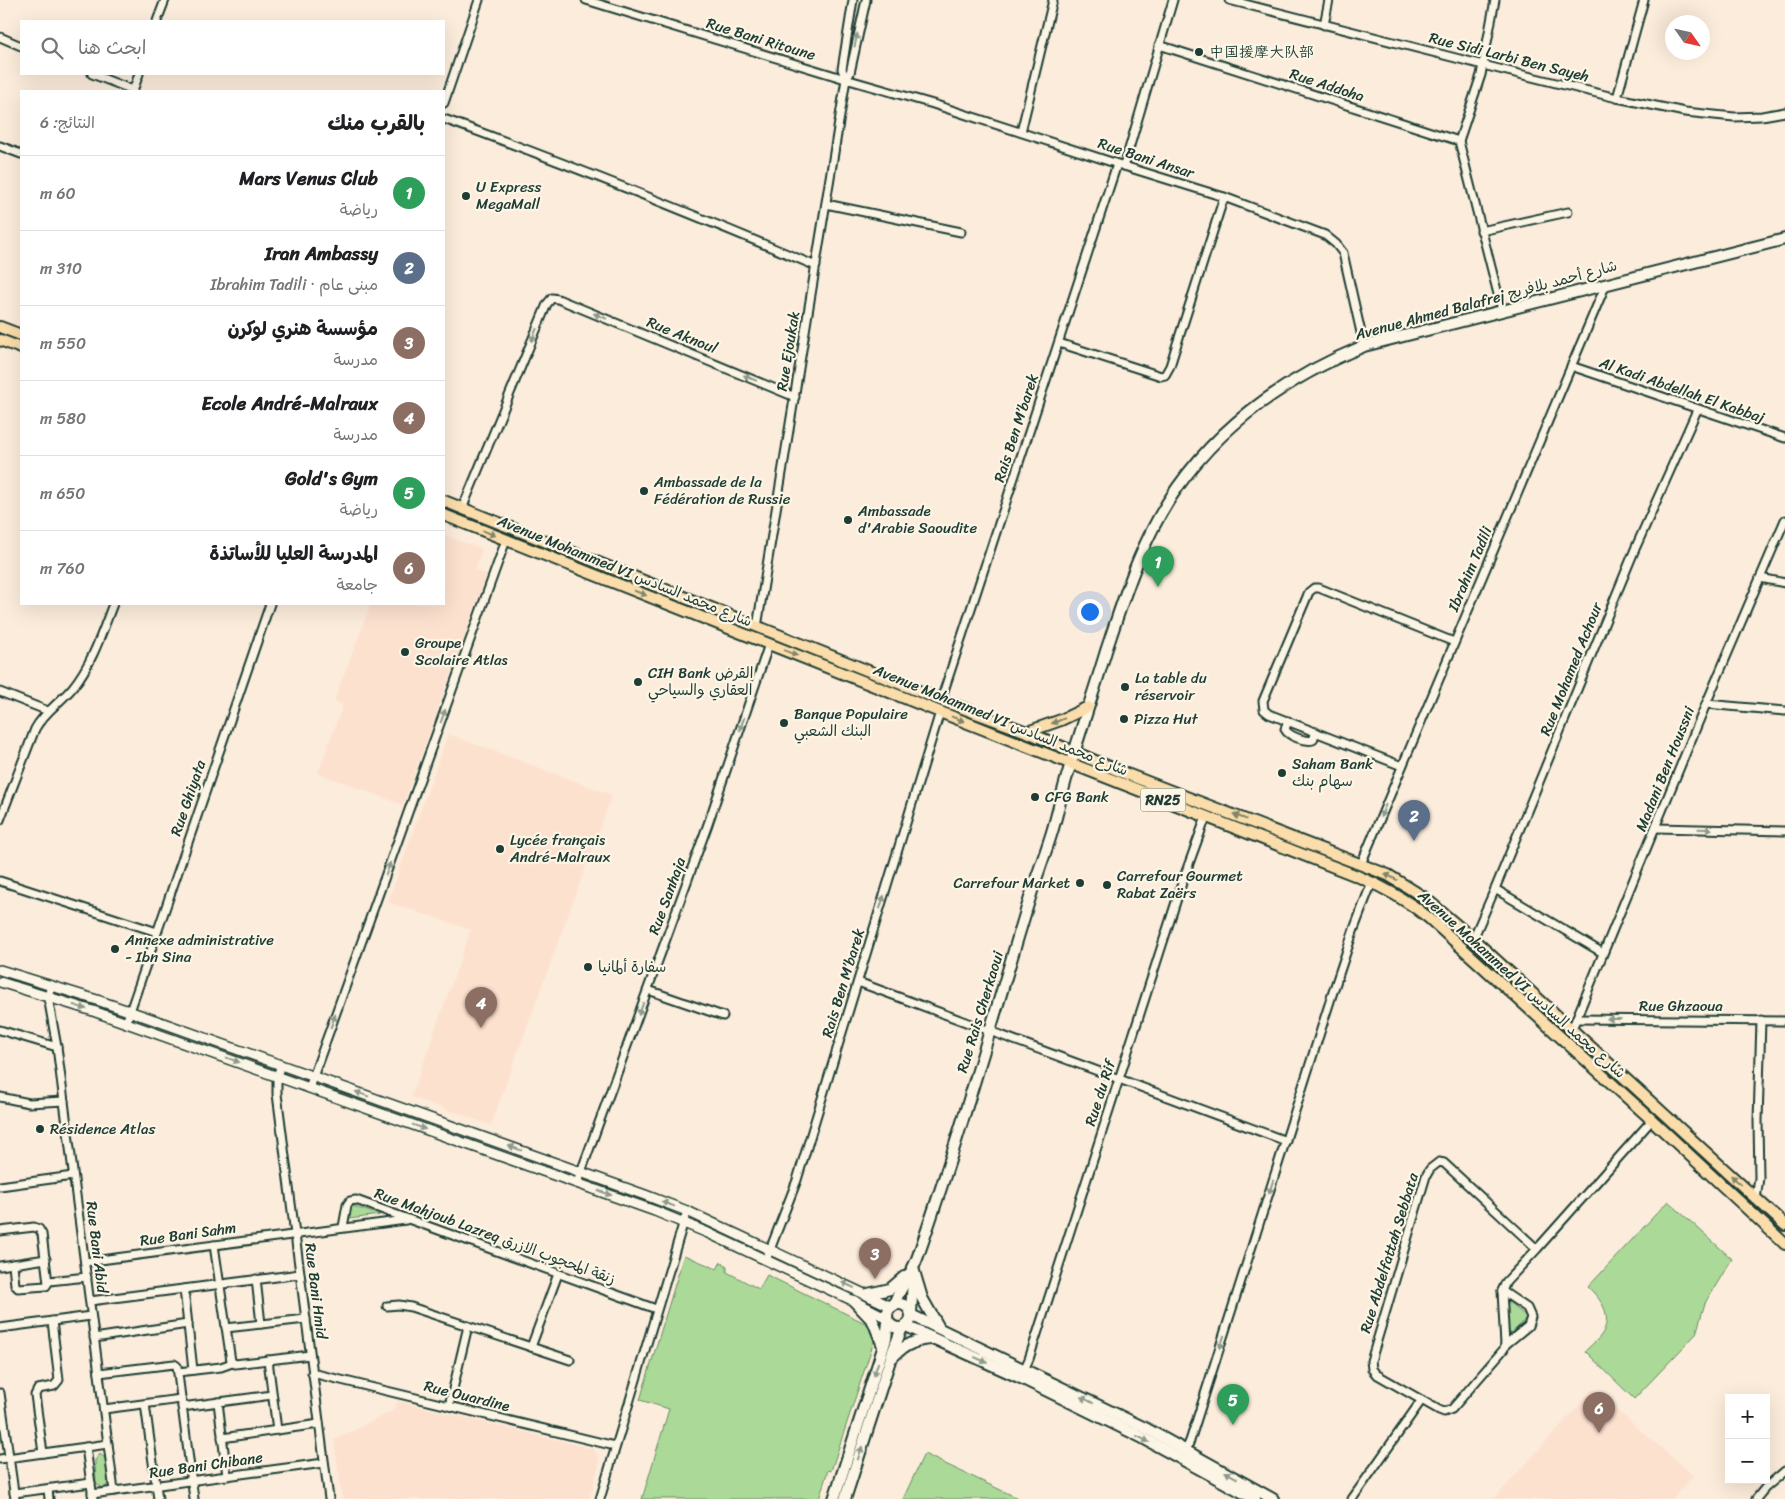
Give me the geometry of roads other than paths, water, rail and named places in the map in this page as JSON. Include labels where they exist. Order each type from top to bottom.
[{"type":"main road","name":"Avenue Ahmed Balafrej شارع أحمد بلافريج","points":[[1071,764],[1127,586],[1142,549],[1162,511],[1186,475],[1219,437],[1265,398],[1315,368],[1364,346],[1785,239]]},
{"type":"main road","points":[[0,327],[20,335]]},
{"type":"main road","points":[[0,340],[20,348]]},
{"type":"main road","name":"Avenue Mohammed VI شارع محمد السادس","points":[[445,501],[941,700],[1027,732],[1119,771],[1388,875],[1436,907],[1473,939],[1785,1225]]},
{"type":"main road","name":"Avenue Mohammed VI شارع محمد السادس","points":[[445,515],[1372,882],[1408,902],[1429,918],[1652,1120],[1785,1244]]},
{"type":"main road","points":[[1027,732],[1062,720],[1088,707]]},
{"type":"main road","name":"Rue Rais Cherkaoui","points":[[914,1268],[956,1142],[1052,833],[1071,764]]},
{"type":"main road","points":[[868,1294],[890,1289],[914,1268]]},
{"type":"main road","points":[[834,1499],[883,1346],[887,1314],[914,1268]]},
{"type":"main road","points":[[845,1499],[890,1361],[904,1327],[911,1319],[914,1268]]},
{"type":"main road","points":[[914,1268],[922,1298],[938,1327]]},
{"type":"main road","points":[[854,1301],[873,1321],[883,1346]]},
{"type":"main road","points":[[893,1306],[904,1305],[911,1314],[1255,1499]]},
{"type":"main road","points":[[887,1320],[894,1328],[904,1327],[1023,1374],[1186,1450],[1273,1499]]},
{"type":"main road","points":[[890,1361],[897,1353],[914,1342],[924,1339],[937,1340]]},
{"type":"street","points":[[157,20],[165,0]]},
{"type":"street","points":[[445,100],[479,0]]},
{"type":"street","name":"Rue Bani Ritoune","points":[[586,0],[844,79]]},
{"type":"street","name":"Rue Ejoukak","points":[[758,626],[826,204],[844,79],[842,69],[853,0]]},
{"type":"street","name":"Rue Ejoukak","points":[[844,79],[850,73],[866,0]]},
{"type":"street","points":[[1021,132],[1053,0]]},
{"type":"street","name":"Rais Ben M’barek","points":[[941,700],[1120,165],[1173,0]]},
{"type":"street","name":"Rue Sidi Larbi Ben Sayeh","points":[[1229,0],[1617,98],[1685,112],[1720,116],[1762,116],[1785,112]]},
{"type":"street","points":[[1324,25],[1329,0]]},
{"type":"street","points":[[1495,0],[1479,82],[1459,141],[1502,310]]},
{"type":"street","points":[[1617,98],[1644,0]]},
{"type":"street","points":[[0,38],[20,46]]},
{"type":"street","name":"Rue Addoha","points":[[1159,46],[1459,141]]},
{"type":"street","points":[[95,75],[133,90],[139,75]]},
{"type":"street","name":"Rue Bani Ansar","points":[[844,79],[933,104],[1224,197],[1325,236],[1336,244],[1343,253],[1364,346]]},
{"type":"street","points":[[445,119],[511,143],[816,266]]},
{"type":"street","points":[[0,146],[20,154]]},
{"type":"street","points":[[1059,343],[1160,376],[1165,375],[1176,350],[1224,197]]},
{"type":"street","points":[[826,204],[961,232]]},
{"type":"street","points":[[1481,231],[1568,212]]},
{"type":"street","name":"Ibrahim Tadili","points":[[1361,864],[1606,284]]},
{"type":"street","name":"Rue Aknoul","points":[[462,508],[548,301],[552,298],[795,397]]},
{"type":"street","name":"Al Kadi Abdellah El Kabbaj","points":[[1571,366],[1697,410],[1785,438]]},
{"type":"street","name":"Rue Mohamed Achour","points":[[1473,939],[1635,549],[1697,410]]},
{"type":"street","name":"Madani Ben Houssni","points":[[1572,1029],[1706,704],[1785,520]]},
{"type":"street","points":[[309,1088],[506,540]]},
{"type":"street","points":[[1760,578],[1785,583]]},
{"type":"street","points":[[1402,766],[1266,712],[1262,704],[1309,592],[1314,588],[1454,642]]},
{"type":"street","points":[[0,820],[35,729],[48,711],[72,688],[86,668],[113,605]]},
{"type":"street","name":"Rue Ghiyata","points":[[126,1023],[270,605]]},
{"type":"street","name":"Rue Sanhaja","points":[[577,1183],[714,807],[769,644]]},
{"type":"street","points":[[0,692],[48,711]]},
{"type":"street","points":[[1706,704],[1785,711]]},
{"type":"street","name":"Rais Ben M’barek","points":[[766,1260],[797,1180],[940,712]]},
{"type":"street","points":[[1288,721],[1285,729],[1288,733],[1309,741],[1313,740],[1316,732]]},
{"type":"street","name":"Rue du Rif","points":[[1023,1374],[1183,880],[1206,817]]},
{"type":"street","points":[[1656,828],[1785,831]]},
{"type":"street","points":[[0,881],[157,932]]},
{"type":"street","points":[[1186,1450],[1351,938],[1372,882]]},
{"type":"street","points":[[1495,889],[1603,953]]},
{"type":"street","points":[[0,970],[130,1011],[687,1211],[893,1306]]},
{"type":"street","points":[[0,982],[126,1023],[277,1081],[309,1088],[683,1222],[854,1301],[887,1320]]},
{"type":"street","points":[[858,982],[1286,1141]]},
{"type":"street","points":[[48,997],[51,986]]},
{"type":"street","points":[[648,990],[723,1016]]},
{"type":"street","name":"Rue Bani Abid","points":[[48,997],[57,1047],[114,1491]]},
{"type":"street","name":"Rue Ghzaoua","points":[[1577,1019],[1785,1021]]},
{"type":"street","points":[[1756,1199],[1759,1178],[1758,1121],[1761,1020]]},
{"type":"street","points":[[0,1030],[57,1047]]},
{"type":"street","points":[[277,1081],[281,1065]]},
{"type":"street","name":"Rue Bani Hmid","points":[[277,1081],[329,1499]]},
{"type":"street","points":[[0,1097],[28,1103],[64,1101]]},
{"type":"street","points":[[1505,1345],[1502,1291],[1506,1282],[1652,1120]]},
{"type":"street","name":"Rue Abdelfattah Sebbata","points":[[1502,1291],[1527,1308],[1531,1317],[1528,1326],[1505,1345],[1500,1355],[1452,1409],[1444,1412],[1372,1370],[1370,1365],[1426,1176],[1430,1169],[1439,1162],[1444,1163],[1537,1249]]},
{"type":"street","points":[[0,1186],[73,1176]]},
{"type":"street","name":"Rue Mahjoub Lazreq زنقة المحجوب الازرق","points":[[343,1227],[347,1205],[352,1200],[656,1309]]},
{"type":"street","points":[[600,1499],[687,1211]]},
{"type":"street","name":"Rue Bani Sahm","points":[[85,1262],[408,1220]]},
{"type":"street","points":[[0,1231],[37,1228],[42,1234],[49,1281],[46,1286],[18,1288],[15,1285],[13,1264]]},
{"type":"street","points":[[214,1245],[232,1363]]},
{"type":"street","points":[[0,1266],[46,1259]]},
{"type":"street","points":[[90,1301],[300,1274]]},
{"type":"street","points":[[531,1347],[558,1274]]},
{"type":"street","points":[[49,1281],[87,1277]]},
{"type":"street","points":[[256,1280],[261,1324]]},
{"type":"street","points":[[184,1289],[193,1370]]},
{"type":"street","points":[[386,1306],[399,1305],[411,1307],[570,1360]]},
{"type":"street","points":[[0,1328],[92,1316]]},
{"type":"street","points":[[226,1328],[306,1320]]},
{"type":"street","points":[[43,1453],[35,1395],[38,1390],[54,1386],[59,1380],[52,1321]]},
{"type":"street","points":[[94,1338],[188,1324]]},
{"type":"street","points":[[449,1406],[468,1326]]},
{"type":"street","points":[[178,1372],[225,1366],[232,1363],[310,1355]]},
{"type":"street","points":[[268,1360],[277,1430]]},
{"type":"street","points":[[99,1373],[174,1364],[177,1366],[194,1499]]},
{"type":"street","name":"Rue Ouardine","points":[[312,1373],[615,1446]]},
{"type":"street","points":[[0,1393],[2,1419],[14,1496],[91,1483]]},
{"type":"street","points":[[104,1409],[144,1404],[218,1402],[272,1395]]},
{"type":"street","points":[[1352,1499],[1421,1400]]},
{"type":"street","points":[[218,1402],[227,1476]]},
{"type":"street","points":[[144,1404],[158,1499]]},
{"type":"street","points":[[222,1438],[319,1424]]},
{"type":"street","points":[[0,1459],[108,1444]]},
{"type":"street","points":[[86,1447],[92,1496]]},
{"type":"street","name":"Rue Bani Chibane","points":[[92,1496],[114,1491],[324,1463]]},
{"type":"street","points":[[1756,1499],[1765,1488],[1785,1471]]},
{"type":"street","points":[[48,1489],[49,1499]]},
{"type":"place","name":"中国援摩大队部","points":[[1199,52]]},
{"type":"place","name":"U Express MegaMall","points":[[466,196]]},
{"type":"place","name":"Ambassade de la Fédération de Russie","points":[[644,491]]},
{"type":"place","name":"Ambassade d'Arabie Saoudite","points":[[848,520]]},
{"type":"place","name":"Mars Venus Club","points":[[1158,587]]},
{"type":"place","name":"Groupe Scolaire Atlas","points":[[405,652]]},
{"type":"place","name":"CIH Bank القرض العقاري والسياحي","points":[[638,682]]},
{"type":"place","name":"La table du réservoir","points":[[1125,687]]},
{"type":"place","name":"Pizza Hut","points":[[1124,719]]},
{"type":"place","name":"Banque Populaire البنك الشعبي","points":[[784,723]]},
{"type":"place","name":"Saham Bank سهام بنك","points":[[1282,773]]},
{"type":"place","name":"CFG Bank","points":[[1035,797]]},
{"type":"place","name":"Iran Ambassy","points":[[1414,841]]},
{"type":"place","name":"Lycée français André-Malraux","points":[[500,849]]},
{"type":"place","name":"Carrefour Market","points":[[1080,883]]},
{"type":"place","name":"Carrefour Gourmet Rabat Zaërs","points":[[1107,885]]},
{"type":"place","name":"Annexe administrative - Ibn Sina","points":[[115,949]]},
{"type":"place","name":"سفارة ألمانيا","points":[[588,967]]},
{"type":"place","name":"Ecole André-Malraux","points":[[481,1028]]},
{"type":"place","name":"Résidence Atlas","points":[[40,1129]]},
{"type":"place","name":"مؤسسة هنري لوكرن","points":[[875,1279]]},
{"type":"place","name":"Gold's Gym","points":[[1233,1425]]},
{"type":"place","name":"المدرسة العليا للأساتذة","points":[[1599,1433]]}]
